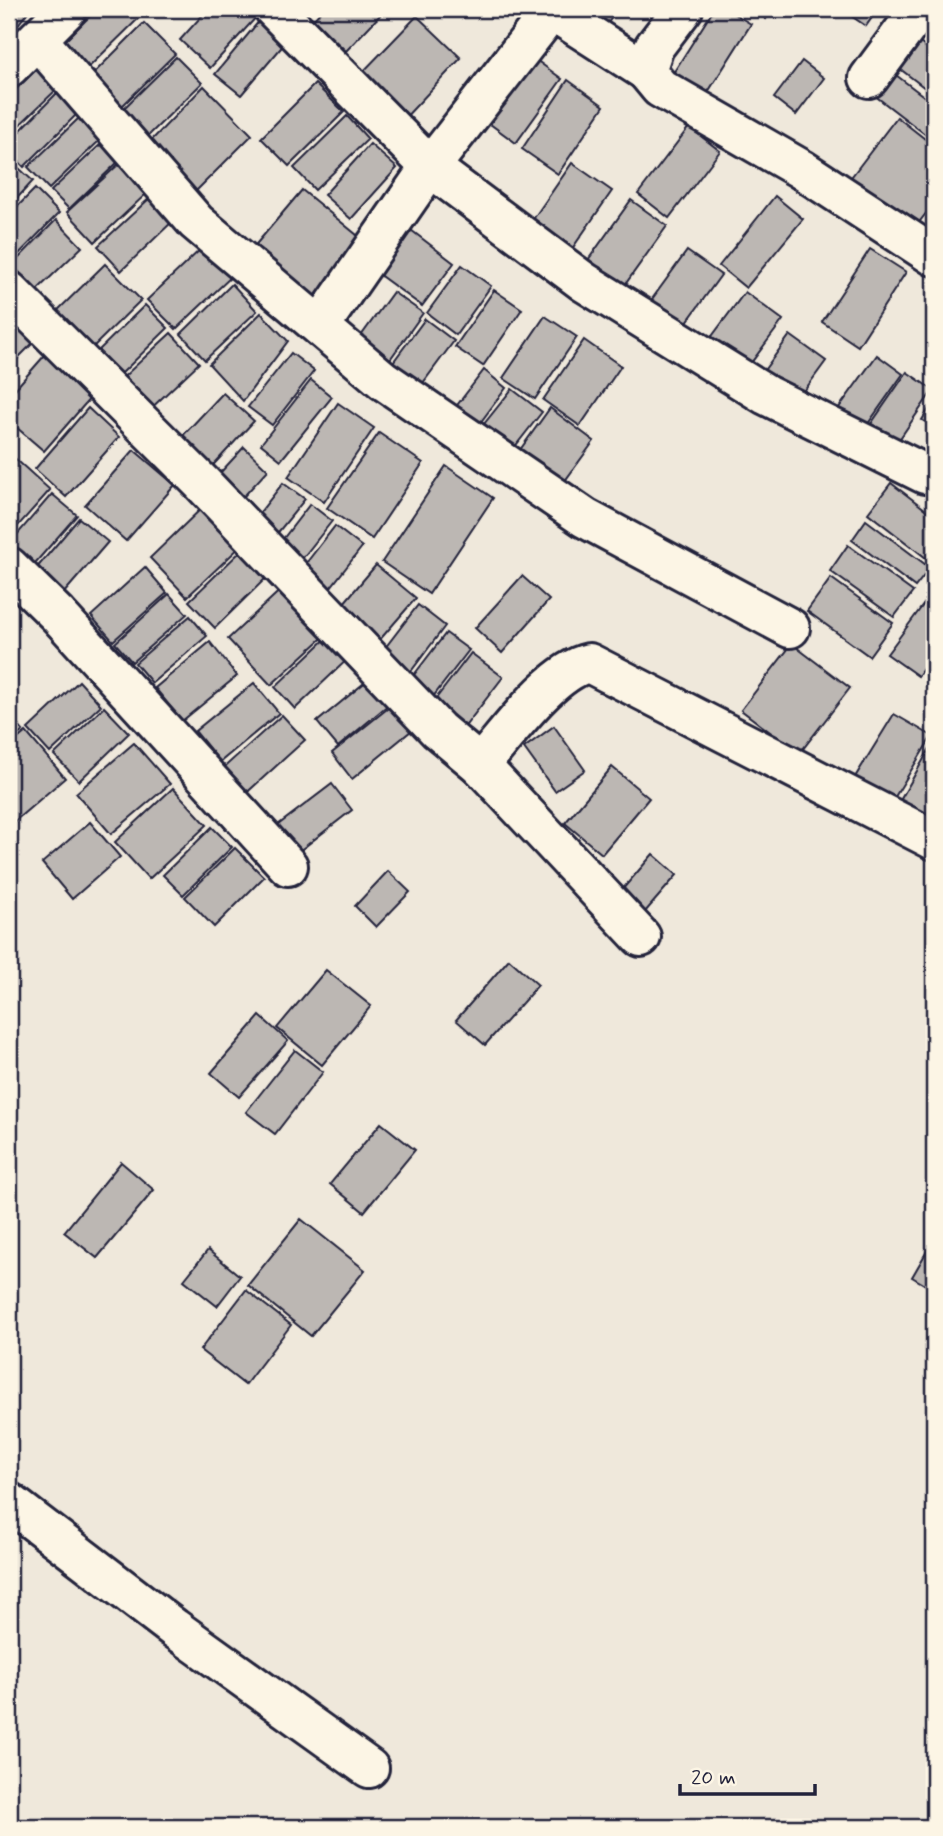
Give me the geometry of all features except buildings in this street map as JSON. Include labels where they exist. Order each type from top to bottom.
[{"type":"street","points":[[9,67],[67,9]]},
{"type":"street","points":[[274,9],[430,167],[584,282],[766,395],[925,474]]},
{"type":"street","points":[[646,71],[654,47],[683,9]]},
{"type":"street","points":[[869,78],[920,9]]},
{"type":"street","points":[[320,326],[430,167],[549,14],[559,15],[646,71],[660,88],[801,169],[934,256]]},
{"type":"street","points":[[37,39],[196,222],[383,380],[585,518],[790,628]]},
{"type":"street","points":[[9,291],[202,482],[439,730],[480,765],[641,937]]},
{"type":"street","points":[[9,567],[58,615],[288,866]]},
{"type":"street","points":[[480,765],[557,679],[574,666],[589,663],[934,841]]},
{"type":"street","points":[[9,1502],[174,1628],[369,1768]]}]
